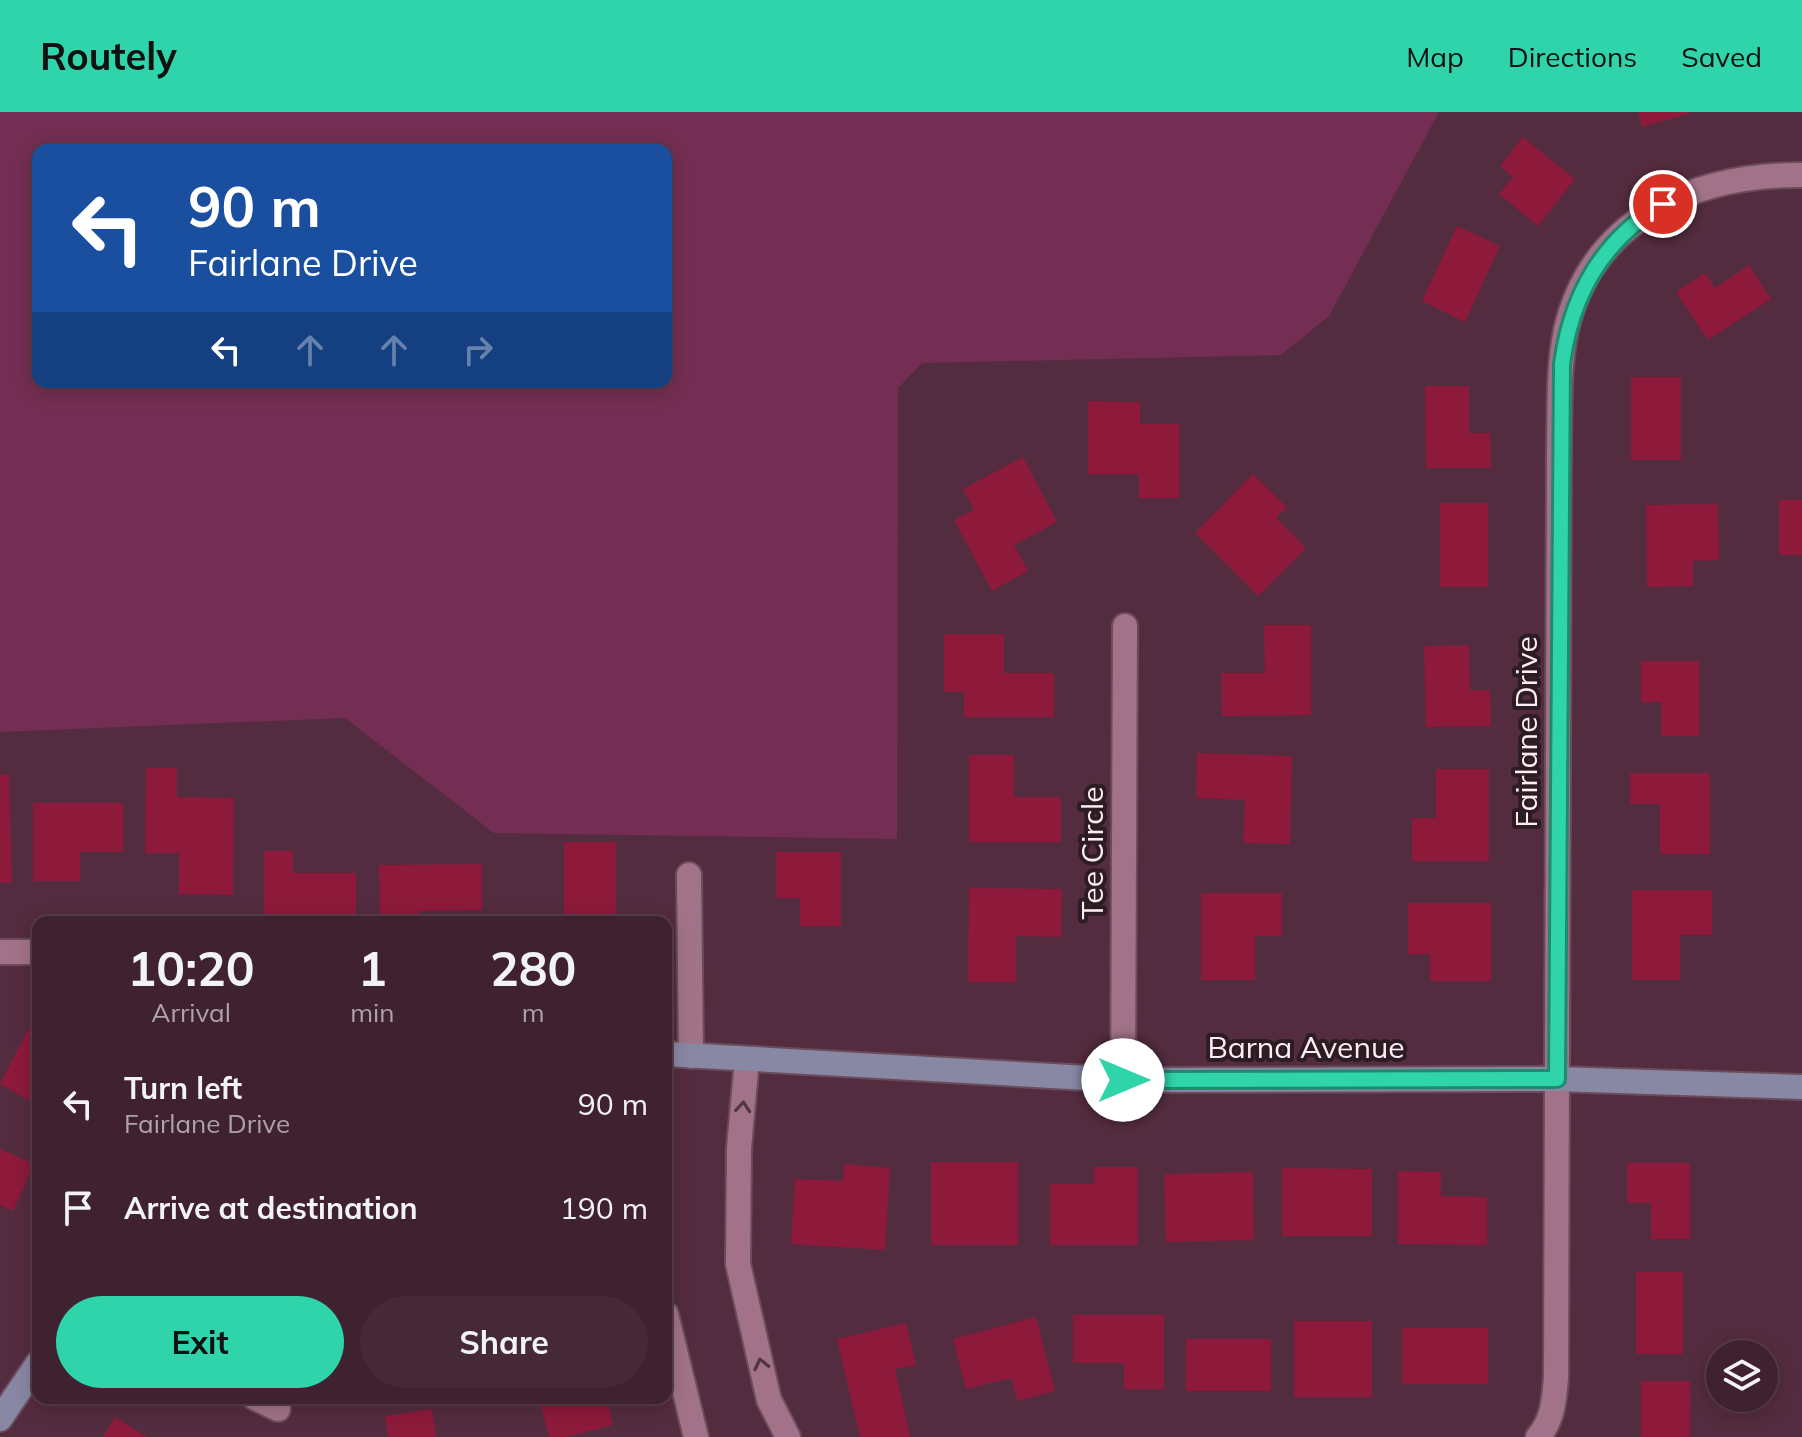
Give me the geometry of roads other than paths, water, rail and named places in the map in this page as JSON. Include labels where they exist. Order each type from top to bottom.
[{"type":"street","name":"Fairlane Drive","points":[[1538,1437],[1552,1410],[1556,1378],[1559,447],[1566,329],[1577,298],[1596,266],[1639,218],[1691,190],[1724,180],[1802,175]]},
{"type":"street","name":"Tee Circle","points":[[1123,1080],[1125,626]]},
{"type":"street","points":[[689,875],[691,1056]]},
{"type":"street","points":[[0,952],[32,952]]},
{"type":"street","name":"Barna Avenue","points":[[672,1054],[1123,1080],[1557,1079],[1802,1087]]},
{"type":"street","points":[[747,1059],[739,1148],[738,1264],[769,1400],[788,1437]]},
{"type":"street","points":[[672,1339],[696,1437]]},
{"type":"street","points":[[0,1419],[32,1372]]},
{"type":"street","points":[[268,1404],[278,1409]]}]
